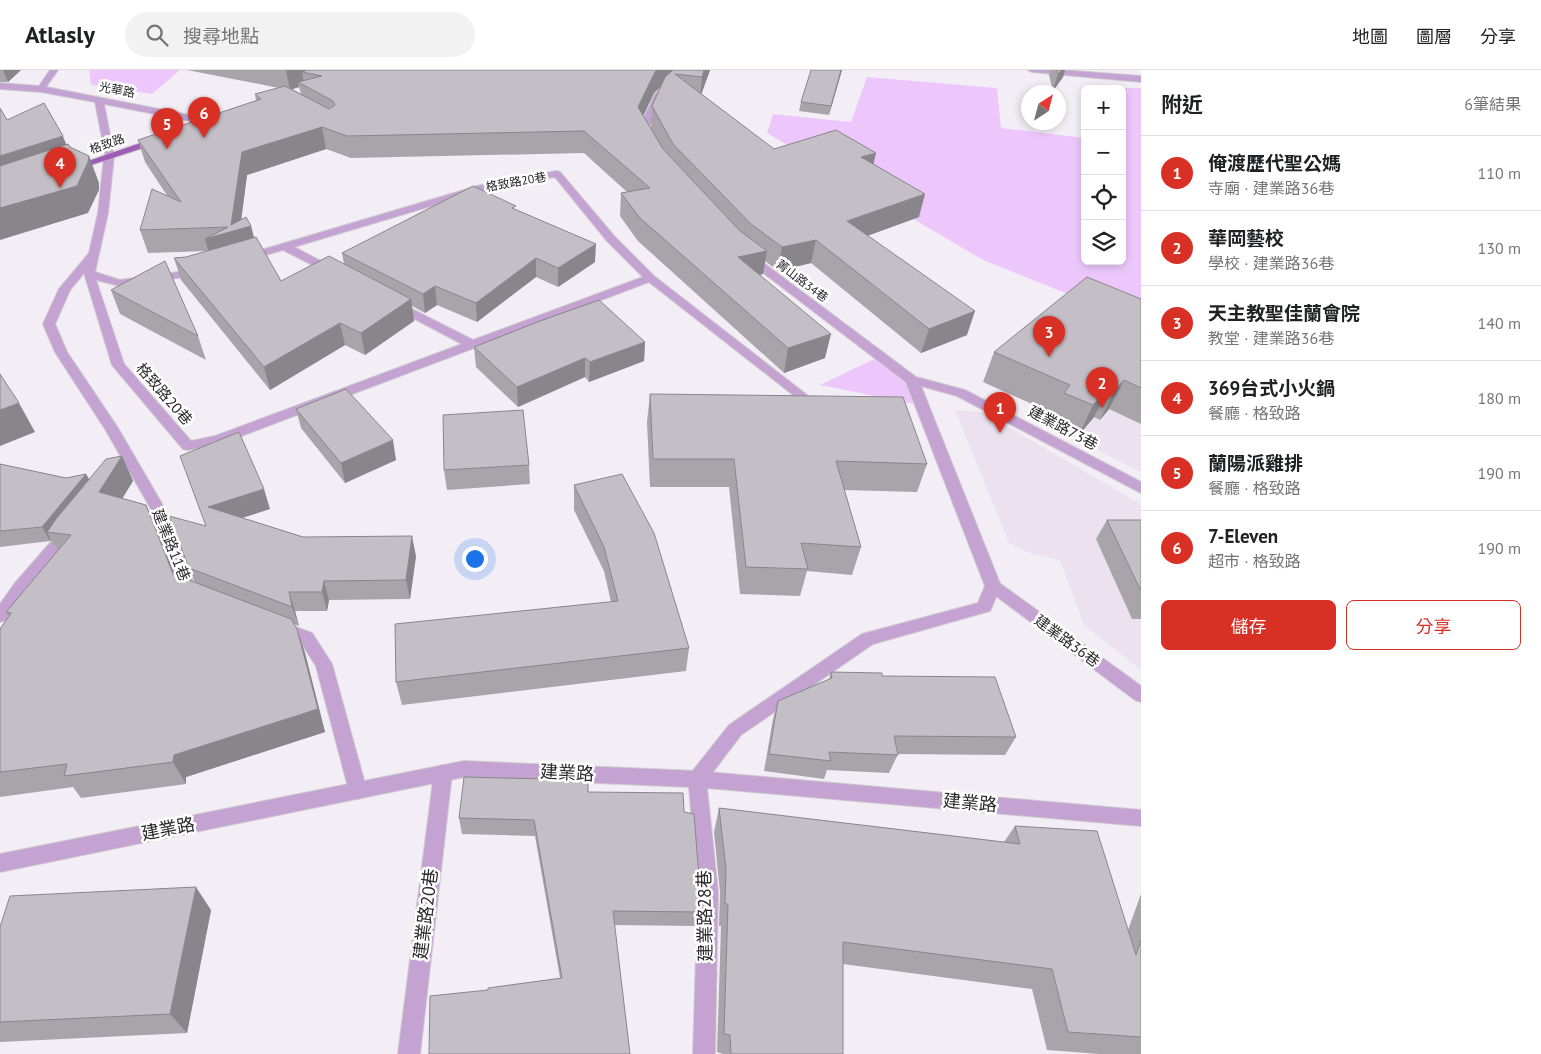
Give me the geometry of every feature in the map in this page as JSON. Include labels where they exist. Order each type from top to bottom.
[{"type":"main road","points":[[191,128],[214,120]]},
{"type":"main road","name":"格致路","points":[[63,171],[164,138]]},
{"type":"street","points":[[41,89],[54,70]]},
{"type":"street","points":[[657,152],[644,128],[658,96],[687,70]]},
{"type":"street","points":[[1032,70],[1141,79]]},
{"type":"street","name":"光華路","points":[[0,86],[41,89],[214,120]]},
{"type":"street","points":[[99,99],[108,156],[103,213],[89,274],[120,283],[192,274],[210,268]]},
{"type":"street","name":"格致路20巷","points":[[238,260],[494,184],[557,174],[610,239],[650,278],[800,396]]},
{"type":"street","points":[[284,246],[344,278]]},
{"type":"street","name":"菁山路34巷","points":[[742,251],[912,380]]},
{"type":"street","name":"建業路11巷","points":[[94,252],[65,289],[49,324],[61,352],[158,509],[190,593],[208,600]]},
{"type":"street","name":"格致路20巷","points":[[89,274],[118,365],[188,446],[218,440],[650,278]]},
{"type":"street","points":[[387,300],[473,345]]},
{"type":"street","points":[[697,779],[736,730],[868,639],[984,607],[993,586],[912,380]]},
{"type":"street","name":"建業路73巷","points":[[912,380],[962,393],[1141,488]]},
{"type":"street","points":[[118,470],[127,456]]},
{"type":"street","points":[[0,616],[20,588],[77,522]]},
{"type":"street","name":"建業路36巷","points":[[993,586],[1141,695]]},
{"type":"street","points":[[270,624],[306,637],[324,664],[358,791]]},
{"type":"street","name":"建業路","points":[[0,863],[464,769],[697,779],[1141,818]]},
{"type":"street","name":"建業路20巷","points":[[409,1054],[443,773]]},
{"type":"street","name":"建業路28巷","points":[[697,779],[708,892],[704,1054]]},
{"type":"shaded area","points":[[89,70],[180,70],[152,94],[91,85]]},
{"type":"shaded area","points":[[867,77],[997,88],[1001,128],[1081,138],[1081,265],[1126,265],[1126,88],[1141,88],[1141,307],[1128,318],[983,260],[767,133],[773,114],[851,122]]},
{"type":"shaded area","points":[[1141,324],[1141,472],[1047,424]]},
{"type":"shaded area","points":[[874,359],[906,381],[914,404],[820,385]]},
{"type":"shaded area","points":[[955,410],[982,412],[1141,504],[1141,670],[1084,625],[1060,560],[1032,554],[1009,543]]},
{"type":"building","points":[[307,70],[657,70],[638,107],[663,149],[740,231],[767,251],[738,257],[831,334],[788,348],[640,218],[621,193],[650,188],[584,131],[347,136],[322,127],[242,152],[231,225],[246,217],[251,226],[205,239],[228,227],[140,230],[152,189],[181,202],[138,140],[261,99],[255,94],[285,86],[329,109],[335,105],[333,101],[298,82],[322,76],[302,72]]},
{"type":"building","points":[[673,70],[704,70],[702,77],[675,74],[774,149],[836,130],[876,153],[861,157],[925,194],[847,221],[975,311],[929,329],[816,240],[782,247],[751,224],[673,144],[652,106],[665,77]]},
{"type":"building","points":[[811,70],[841,70],[831,106],[801,102]]},
{"type":"building","points":[[44,103],[63,136],[0,156],[0,108],[7,120]]},
{"type":"building","points":[[68,144],[70,147],[89,156],[77,186],[0,208],[0,166]]},
{"type":"building","points":[[473,186],[516,206],[512,208],[596,244],[558,268],[536,258],[476,303],[435,286],[423,294],[342,253]]},
{"type":"building","points":[[256,237],[281,281],[329,256],[411,299],[361,333],[340,323],[264,367],[174,258],[186,257]]},
{"type":"building","points":[[165,261],[198,336],[111,290]]},
{"type":"building","points":[[1087,277],[1141,299],[1141,388],[1124,380],[1115,390],[1109,388],[1093,405],[1064,393],[1070,385],[994,352]]},
{"type":"building","points":[[599,300],[645,342],[590,362],[585,358],[517,387],[474,347],[540,321]]},
{"type":"building","points":[[0,374],[19,403],[0,410]]},
{"type":"building","points":[[346,389],[393,440],[341,463],[296,409]]},
{"type":"building","points":[[650,394],[903,397],[927,464],[836,461],[861,547],[801,543],[808,569],[746,567],[734,459],[653,459]]},
{"type":"building","points":[[523,410],[529,465],[444,470],[443,415]]},
{"type":"building","points":[[239,432],[264,489],[208,507],[303,537],[412,536],[406,580],[324,581],[322,592],[289,592],[292,607],[189,568],[169,516],[206,526],[180,456]]},
{"type":"building","points":[[122,456],[99,492],[146,505],[173,574],[291,619],[297,629],[318,709],[174,755],[173,762],[64,776],[67,764],[0,772],[0,629],[11,613],[6,612],[71,535],[47,532],[56,519],[106,459]]},
{"type":"building","points":[[0,464],[66,478],[86,474],[42,527],[0,531]]},
{"type":"building","points":[[622,474],[654,533],[689,648],[396,682],[395,624],[618,601],[604,547],[574,485]]},
{"type":"building","points":[[1107,520],[1141,520],[1141,591]]},
{"type":"building","points":[[831,672],[882,673],[882,676],[995,677],[1016,737],[894,736],[898,755],[829,752],[831,761],[769,754],[778,701],[832,678]]},
{"type":"building","points":[[464,777],[588,780],[588,792],[683,793],[684,812],[694,814],[699,877],[698,912],[613,911],[630,1054],[429,1054],[430,996],[488,990],[488,988],[562,978],[534,820],[459,818]]},
{"type":"building","points":[[719,808],[1020,844],[1015,826],[1097,831],[1136,955],[1141,940],[1141,1037],[1068,1032],[1052,969],[843,942],[843,1054],[731,1054],[730,1035],[724,1034],[728,904],[725,904],[726,869]]},
{"type":"building","points":[[196,887],[170,1014],[0,1022],[0,927],[10,896]]},
{"type":"place","name":"7-Eleven","points":[[204,138]]},
{"type":"place","name":"蘭陽派雞排","points":[[167,149]]},
{"type":"place","name":"369台式小火鍋","points":[[60,188]]},
{"type":"place","name":"天主教聖佳蘭會院","points":[[1049,357]]},
{"type":"place","name":"華岡藝校","points":[[1102,408]]},
{"type":"place","name":"俺渡歷代聖公媽","points":[[1000,433]]}]
